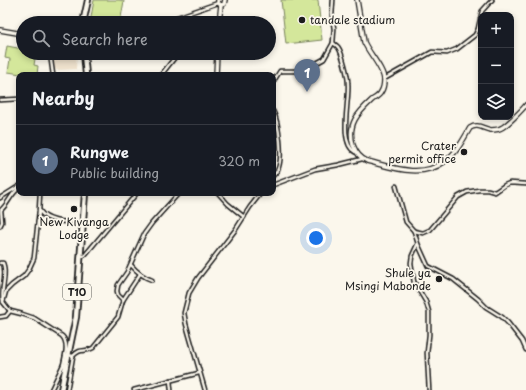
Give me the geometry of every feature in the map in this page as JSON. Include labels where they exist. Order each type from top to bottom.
[{"type":"highway","points":[[85,16],[88,0]]},
{"type":"highway","points":[[85,60],[86,72]]},
{"type":"highway","name":"T10","points":[[60,390],[64,365],[71,355],[76,317],[85,196]]},
{"type":"main road","points":[[220,16],[219,3],[224,4],[225,0]]},
{"type":"main road","points":[[357,0],[364,42],[383,72],[384,79],[382,92],[362,110],[356,118],[352,128],[351,136],[356,152],[362,159],[402,170],[422,170],[433,168],[445,162],[459,148],[470,128],[477,126],[497,130],[503,127],[526,106]]},
{"type":"main road","points":[[0,30],[16,33]]},
{"type":"main road","points":[[216,72],[217,60]]},
{"type":"street","points":[[276,77],[280,71],[301,71],[324,58],[333,43],[333,0]]},
{"type":"street","points":[[384,79],[432,52],[446,53],[457,49],[475,35],[482,11],[492,0]]},
{"type":"street","points":[[181,16],[219,3]]},
{"type":"street","points":[[333,43],[338,48],[342,57],[348,83],[346,129],[348,143],[351,150],[356,152]]},
{"type":"street","points":[[51,60],[53,72]]},
{"type":"street","points":[[163,72],[173,60]]},
{"type":"street","points":[[0,100],[16,99]]},
{"type":"street","points":[[276,119],[279,132],[280,159],[278,171],[276,173]]},
{"type":"street","points":[[276,184],[315,169],[362,159]]},
{"type":"street","points":[[414,231],[423,233],[430,230],[458,197],[467,192],[479,190],[495,192],[510,183],[526,184]]},
{"type":"street","points":[[396,186],[406,222],[414,231],[428,266],[453,279],[486,307],[502,317],[522,341],[526,350]]},
{"type":"street","points":[[0,198],[16,189]]},
{"type":"street","points":[[0,226],[2,222],[1,210],[16,190]]},
{"type":"street","points":[[3,302],[6,291],[24,276],[34,258],[40,196]]},
{"type":"street","points":[[80,258],[135,196]]},
{"type":"street","points":[[123,300],[118,295],[118,285],[128,272],[144,234],[175,196]]},
{"type":"street","points":[[221,196],[244,217]]},
{"type":"street","points":[[205,390],[184,313],[189,293],[198,278],[236,229],[259,196]]},
{"type":"street","points":[[39,211],[45,217],[63,222],[82,223]]},
{"type":"street","points":[[418,244],[412,256],[411,263],[414,282],[426,302],[429,312],[427,353],[429,390]]},
{"type":"street","points":[[0,263],[3,263],[5,269],[2,296],[3,302],[10,312],[34,318],[65,339],[66,351],[64,365],[51,390]]},
{"type":"street","points":[[131,265],[140,274],[152,280]]},
{"type":"street","points":[[67,390],[71,355],[81,350],[89,351],[93,348],[118,317],[123,300],[140,274]]},
{"type":"street","points":[[0,317],[6,316],[10,312]]},
{"type":"street","points":[[134,390],[200,373]]},
{"type":"street","points":[[170,380],[171,390]]},
{"type":"shaded area","points":[[53,60],[77,60],[76,69],[53,70]]},
{"type":"green space","points":[[94,0],[124,1],[121,16],[91,16]]},
{"type":"green space","name":"tandale stadium","points":[[281,0],[318,0],[322,40],[286,44]]},
{"type":"green space","points":[[7,46],[16,48],[16,60],[35,60],[34,65],[38,66],[37,72],[16,72],[16,73],[8,72],[10,59],[5,58]]},
{"type":"place","name":"tandale stadium","points":[[302,20]]},
{"type":"place","name":"Rungwe","points":[[307,92]]},
{"type":"place","name":"Crater permit office","points":[[464,152]]},
{"type":"place","name":"New Kivanga Lodge","points":[[74,209]]},
{"type":"place","name":"Shule ya Msingi Mabonde","points":[[439,279]]}]
